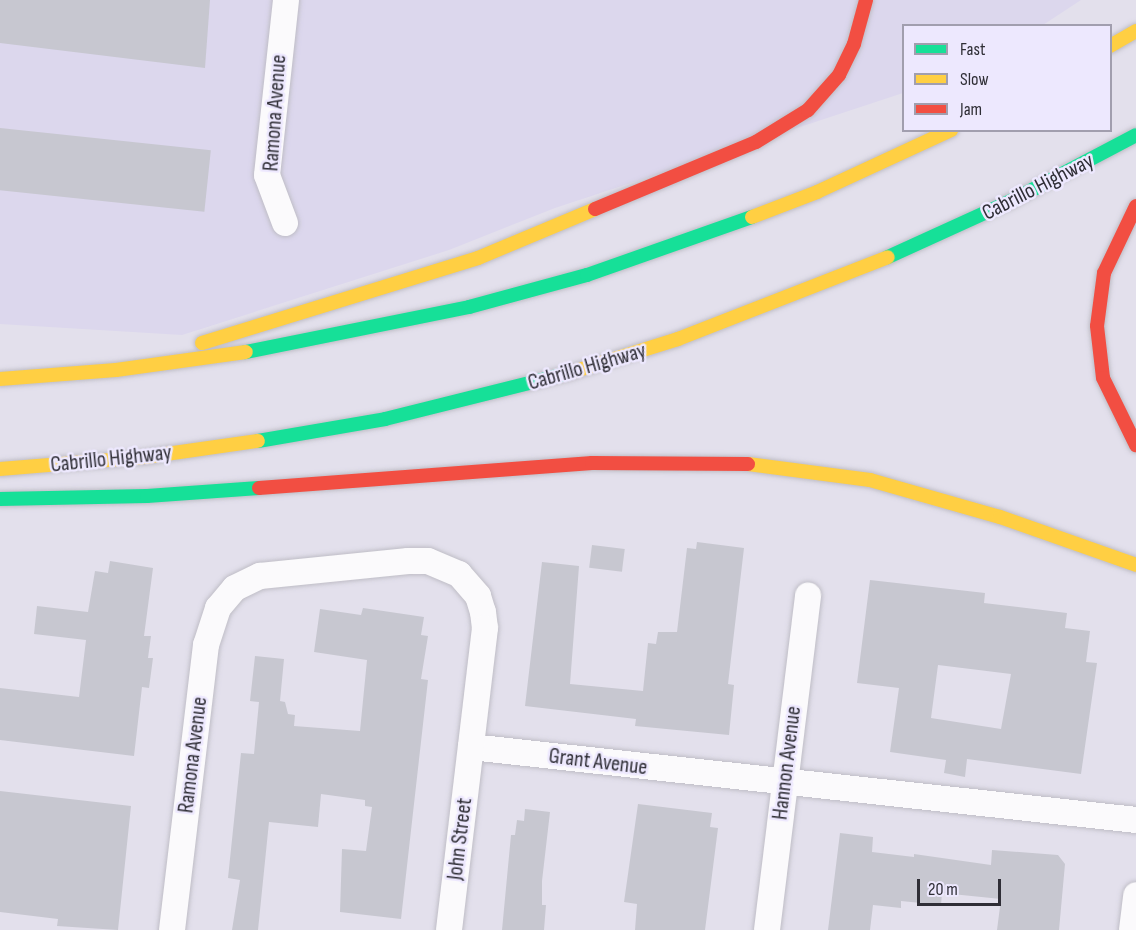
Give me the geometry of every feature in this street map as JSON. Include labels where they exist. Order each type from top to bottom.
[{"type":"highway","points":[[116,370],[454,267],[756,142],[808,110],[839,75],[854,44],[866,0]]},
{"type":"highway","points":[[1112,45],[1136,30]]},
{"type":"highway","points":[[0,379],[116,370],[346,335],[547,286],[761,214],[946,132]]},
{"type":"highway","name":"Cabrillo Highway","points":[[0,469],[111,460],[266,440],[405,414],[572,372],[735,319],[847,276],[1011,201],[1136,135]]},
{"type":"highway","points":[[1136,206],[1104,273],[1097,326],[1102,378],[1136,445]]},
{"type":"highway","points":[[0,372],[55,375]]},
{"type":"highway","points":[[0,499],[147,496],[592,463],[729,461],[870,480],[1000,517],[1136,565]]},
{"type":"street","name":"Ramona Avenue","points":[[285,223],[267,175],[286,0]]},
{"type":"street","name":"Ramona Avenue","points":[[172,930],[206,645],[211,621],[235,588],[273,573],[408,561],[428,561],[459,574],[478,596],[485,628],[471,747]]},
{"type":"street","name":"Hannon Avenue","points":[[766,930],[808,596]]},
{"type":"street","name":"Grant Avenue","points":[[471,747],[783,784],[1136,820]]},
{"type":"street","name":"John Street","points":[[449,930],[471,747]]},
{"type":"street","points":[[1132,930],[1136,895]]},
{"type":"shaded area","points":[[0,0],[1081,0],[1045,24],[902,24],[902,93],[555,208],[449,250],[182,335],[0,324]]},
{"type":"building","points":[[0,0],[210,0],[205,68],[0,43]]},
{"type":"building","points":[[0,128],[211,150],[204,212],[0,190]]},
{"type":"building","points":[[697,542],[744,548],[728,684],[734,685],[729,735],[635,726],[636,719],[525,706],[542,562],[579,566],[570,684],[643,691],[648,643],[656,644],[658,632],[677,632],[687,548],[696,549]]},
{"type":"building","points":[[592,545],[625,549],[622,572],[589,568]]},
{"type":"building","points":[[110,561],[153,568],[144,636],[151,636],[148,658],[153,658],[149,688],[142,687],[134,756],[0,740],[0,688],[79,697],[86,640],[34,634],[37,606],[88,612],[95,571],[108,573]]},
{"type":"building","points":[[870,580],[985,593],[984,603],[1067,613],[1065,628],[1090,631],[1086,662],[1097,663],[1081,774],[967,759],[965,777],[944,773],[946,760],[890,752],[899,688],[857,683]],"holes":[[[938,665],[1011,674],[1001,729],[931,718]]]},
{"type":"building","points":[[363,608],[424,617],[421,635],[428,636],[421,679],[428,680],[401,919],[340,912],[342,849],[366,851],[372,807],[365,806],[365,800],[321,794],[318,827],[269,822],[258,930],[232,930],[240,880],[228,878],[241,753],[254,754],[259,702],[250,701],[255,656],[284,659],[280,701],[285,702],[288,714],[295,715],[294,726],[360,731],[367,660],[314,652],[320,609],[361,615]]},
{"type":"building","points":[[0,791],[131,806],[118,930],[57,926],[58,919],[0,912]]},
{"type":"building","points":[[638,804],[712,813],[710,827],[718,828],[705,930],[635,930],[637,904],[624,902]]},
{"type":"building","points":[[525,809],[550,812],[542,881],[542,905],[546,905],[544,930],[502,930],[511,835],[515,835],[517,820],[524,821]]},
{"type":"building","points":[[840,833],[873,837],[872,852],[914,857],[914,854],[991,865],[992,850],[1058,855],[1065,864],[1059,930],[997,930],[1001,899],[942,893],[941,905],[901,901],[901,908],[873,905],[870,930],[828,930]]},
{"type":"traffic: fast","points":[[888,257],[1011,201],[1136,135]]},
{"type":"traffic: fast","points":[[246,352],[469,307],[587,275],[752,217]]},
{"type":"traffic: fast","points":[[258,441],[385,419],[569,373]]},
{"type":"traffic: fast","points":[[0,499],[147,496],[259,488]]},
{"type":"traffic: slow","points":[[1112,45],[1136,31]]},
{"type":"traffic: slow","points":[[752,217],[817,192],[947,132]]},
{"type":"traffic: slow","points":[[202,343],[478,258],[595,209]]},
{"type":"traffic: slow","points":[[569,373],[678,339],[888,257]]},
{"type":"traffic: slow","points":[[0,379],[116,370],[246,352]]},
{"type":"traffic: slow","points":[[0,469],[145,457],[258,441]]},
{"type":"traffic: slow","points":[[748,464],[870,480],[1000,517],[1136,565]]},
{"type":"traffic: jam","points":[[595,209],[756,142],[808,110],[839,75],[854,44],[866,0]]},
{"type":"traffic: jam","points":[[1136,206],[1104,273],[1097,326],[1103,378],[1136,445]]},
{"type":"traffic: jam","points":[[259,488],[592,463],[748,464]]}]
